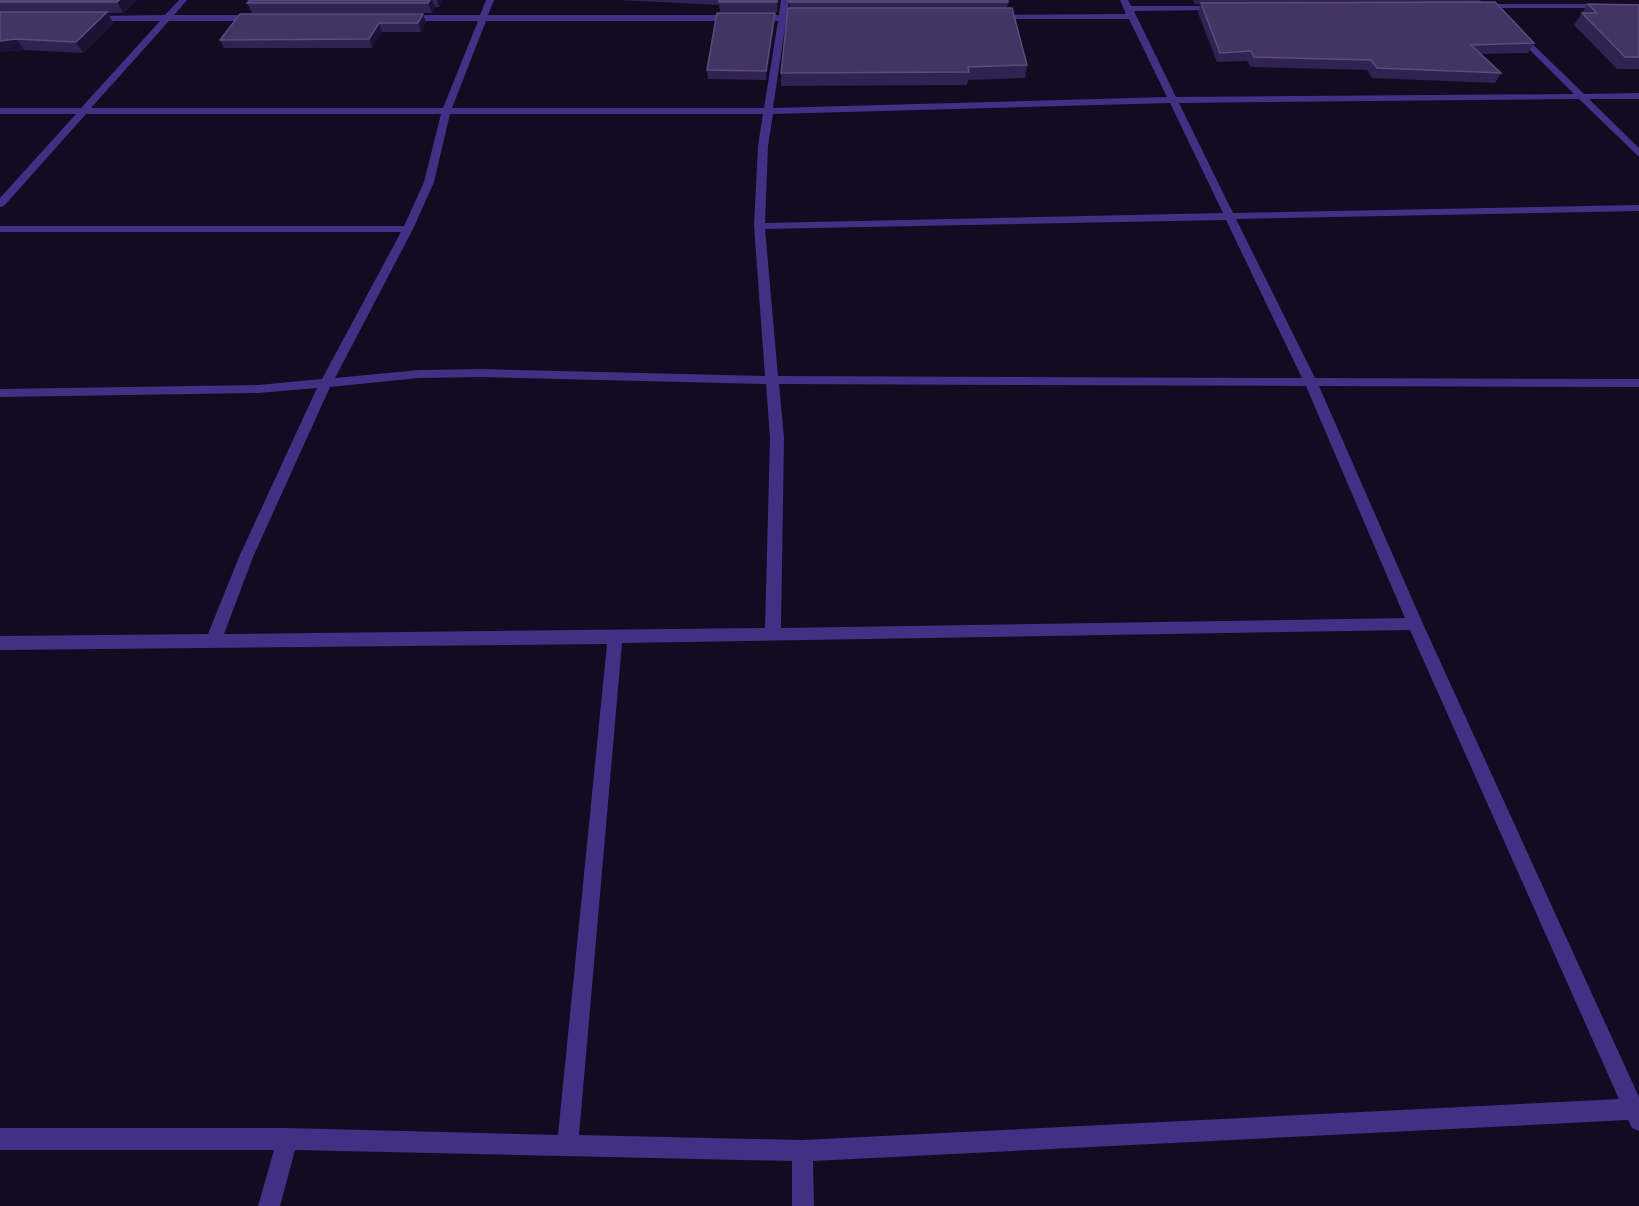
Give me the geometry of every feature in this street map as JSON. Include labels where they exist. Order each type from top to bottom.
[{"type":"street","points":[[0,204],[183,0]]},
{"type":"street","points":[[213,642],[246,557],[326,384],[408,229],[429,182],[446,112],[490,0]]},
{"type":"street","points":[[772,634],[777,438],[774,380],[759,226],[768,111],[785,0]]},
{"type":"street","points":[[1492,3],[1502,14]]},
{"type":"street","points":[[1471,6],[1492,3],[1639,6]]},
{"type":"street","points":[[0,1139],[287,1139],[802,1151],[1636,1115],[1310,381],[1175,100],[1128,8]]},
{"type":"street","points":[[981,17],[1128,8],[1223,8]]},
{"type":"street","points":[[83,18],[272,18]]},
{"type":"street","points":[[400,18],[818,18]]},
{"type":"street","points":[[1509,22],[1639,154]]},
{"type":"street","points":[[0,111],[768,111],[1175,100],[1639,96]]},
{"type":"street","points":[[759,226],[1639,208]]},
{"type":"street","points":[[0,229],[408,229]]},
{"type":"street","points":[[0,393],[258,389],[419,374],[481,373],[774,380],[1639,383]]},
{"type":"street","points":[[0,643],[615,637],[1416,624]]},
{"type":"street","points":[[567,1146],[615,637]]},
{"type":"street","points":[[269,1206],[287,1139]]},
{"type":"street","points":[[802,1151],[803,1206]]},
{"type":"building","points":[[0,0],[119,0],[117,2],[0,2]]},
{"type":"building","points":[[250,0],[430,0],[428,3],[247,3]]},
{"type":"building","points":[[719,0],[777,0],[777,2],[719,2]]},
{"type":"building","points":[[789,0],[1008,0],[1008,2],[789,2]]},
{"type":"building","points":[[1495,2],[1534,43],[1471,45],[1501,73],[1377,68],[1371,60],[1254,57],[1251,51],[1220,53],[1201,3]]},
{"type":"building","points":[[1588,4],[1639,5],[1639,57],[1625,57],[1582,13],[1597,13]]},
{"type":"building","points":[[788,8],[1012,8],[1027,65],[968,67],[969,72],[781,73]]},
{"type":"building","points":[[0,12],[107,12],[76,42],[16,39],[0,41]]},
{"type":"building","points":[[717,13],[775,13],[766,71],[707,70]]},
{"type":"building","points":[[240,14],[423,14],[418,23],[379,23],[369,39],[220,40]]}]
